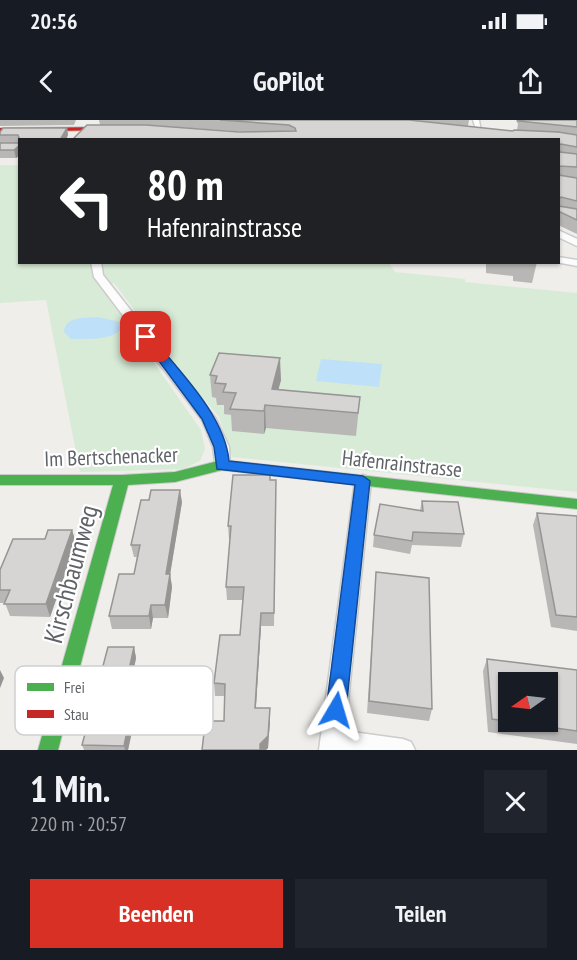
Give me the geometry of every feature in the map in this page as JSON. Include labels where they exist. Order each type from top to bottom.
[{"type":"street","points":[[73,129],[93,120]]},
{"type":"street","points":[[468,130],[483,131],[476,120]]},
{"type":"street","points":[[0,130],[123,130]]},
{"type":"street","points":[[560,234],[577,243]]},
{"type":"street","points":[[560,260],[577,263]]},
{"type":"street","points":[[96,264],[98,275],[209,419],[220,447],[222,465]]},
{"type":"street","name":"Im Bertschenacker","points":[[0,480],[122,480],[175,477],[202,472],[222,465]]},
{"type":"street","name":"Hafenrainstrasse","points":[[222,465],[577,504]]},
{"type":"street","name":"Kirschbaumweg","points":[[71,666],[122,480]]},
{"type":"street","points":[[363,481],[331,745],[403,750]]},
{"type":"street","name":"Kirschbaumweg","points":[[48,750],[52,735]]},
{"type":"green space","points":[[0,165],[18,165],[18,264],[390,264],[395,272],[465,279],[465,282],[577,293],[577,492],[232,457],[219,417],[189,382],[114,283],[102,289],[201,430],[205,449],[200,461],[183,469],[80,472],[46,300],[0,303]]},
{"type":"water","points":[[98,317],[120,322],[123,328],[112,335],[91,339],[71,339],[64,332],[65,327],[72,320]]},
{"type":"water","points":[[321,359],[382,364],[379,387],[316,381]]},
{"type":"building","points":[[220,120],[409,120],[577,135],[577,147],[560,145],[560,138],[74,138],[87,125],[146,125],[239,132],[296,131],[289,125]]},
{"type":"building","points":[[577,120],[577,127],[518,121]]},
{"type":"building","points":[[3,128],[67,128],[61,138],[19,138],[18,135],[0,135]]},
{"type":"building","points":[[0,143],[18,143],[18,147],[14,150],[0,150]]},
{"type":"building","points":[[560,152],[577,154],[577,167],[560,166]]},
{"type":"building","points":[[560,175],[577,178],[577,201],[561,197]]},
{"type":"building","points":[[560,206],[577,209],[577,220],[560,212]]},
{"type":"building","points":[[219,353],[280,358],[272,389],[360,397],[358,413],[265,405],[264,411],[230,409],[236,393],[223,392],[226,384],[215,383],[217,376],[210,375]]},
{"type":"building","points":[[233,475],[270,475],[270,480],[276,480],[274,613],[261,613],[255,708],[270,708],[268,736],[260,744],[260,750],[202,750],[204,735],[213,735],[213,721],[224,721],[225,684],[214,683],[220,635],[240,635],[244,587],[226,587],[231,526],[228,526]]},
{"type":"building","points":[[151,490],[180,490],[166,574],[170,574],[165,605],[151,605],[149,616],[109,616],[119,574],[134,574],[140,545],[131,545],[141,500],[149,500]]},
{"type":"building","points":[[422,501],[458,502],[464,534],[413,532],[412,541],[374,535],[380,504],[423,511]]},
{"type":"building","points":[[537,513],[577,516],[577,617],[556,615]]},
{"type":"building","points":[[48,530],[72,530],[46,604],[4,604],[10,590],[0,590],[0,570],[13,539],[45,539]]},
{"type":"building","points":[[376,572],[429,578],[432,709],[369,701]]},
{"type":"building","points":[[108,647],[134,647],[130,666],[103,666]]},
{"type":"building","points":[[487,659],[577,670],[577,731],[558,728],[558,672],[498,672],[498,720],[492,719]]},
{"type":"building","points":[[85,735],[126,735],[124,746],[82,745]]},
{"type":"traffic: fast","points":[[0,480],[122,480],[175,477],[222,465],[577,504]]},
{"type":"traffic: fast","points":[[71,666],[122,480]]},
{"type":"traffic: fast","points":[[48,750],[52,735]]},
{"type":"traffic: jam","points":[[0,130],[110,129]]},
{"type":"route","points":[[146,337],[209,419],[220,447],[222,465],[363,481],[336,710]]}]
